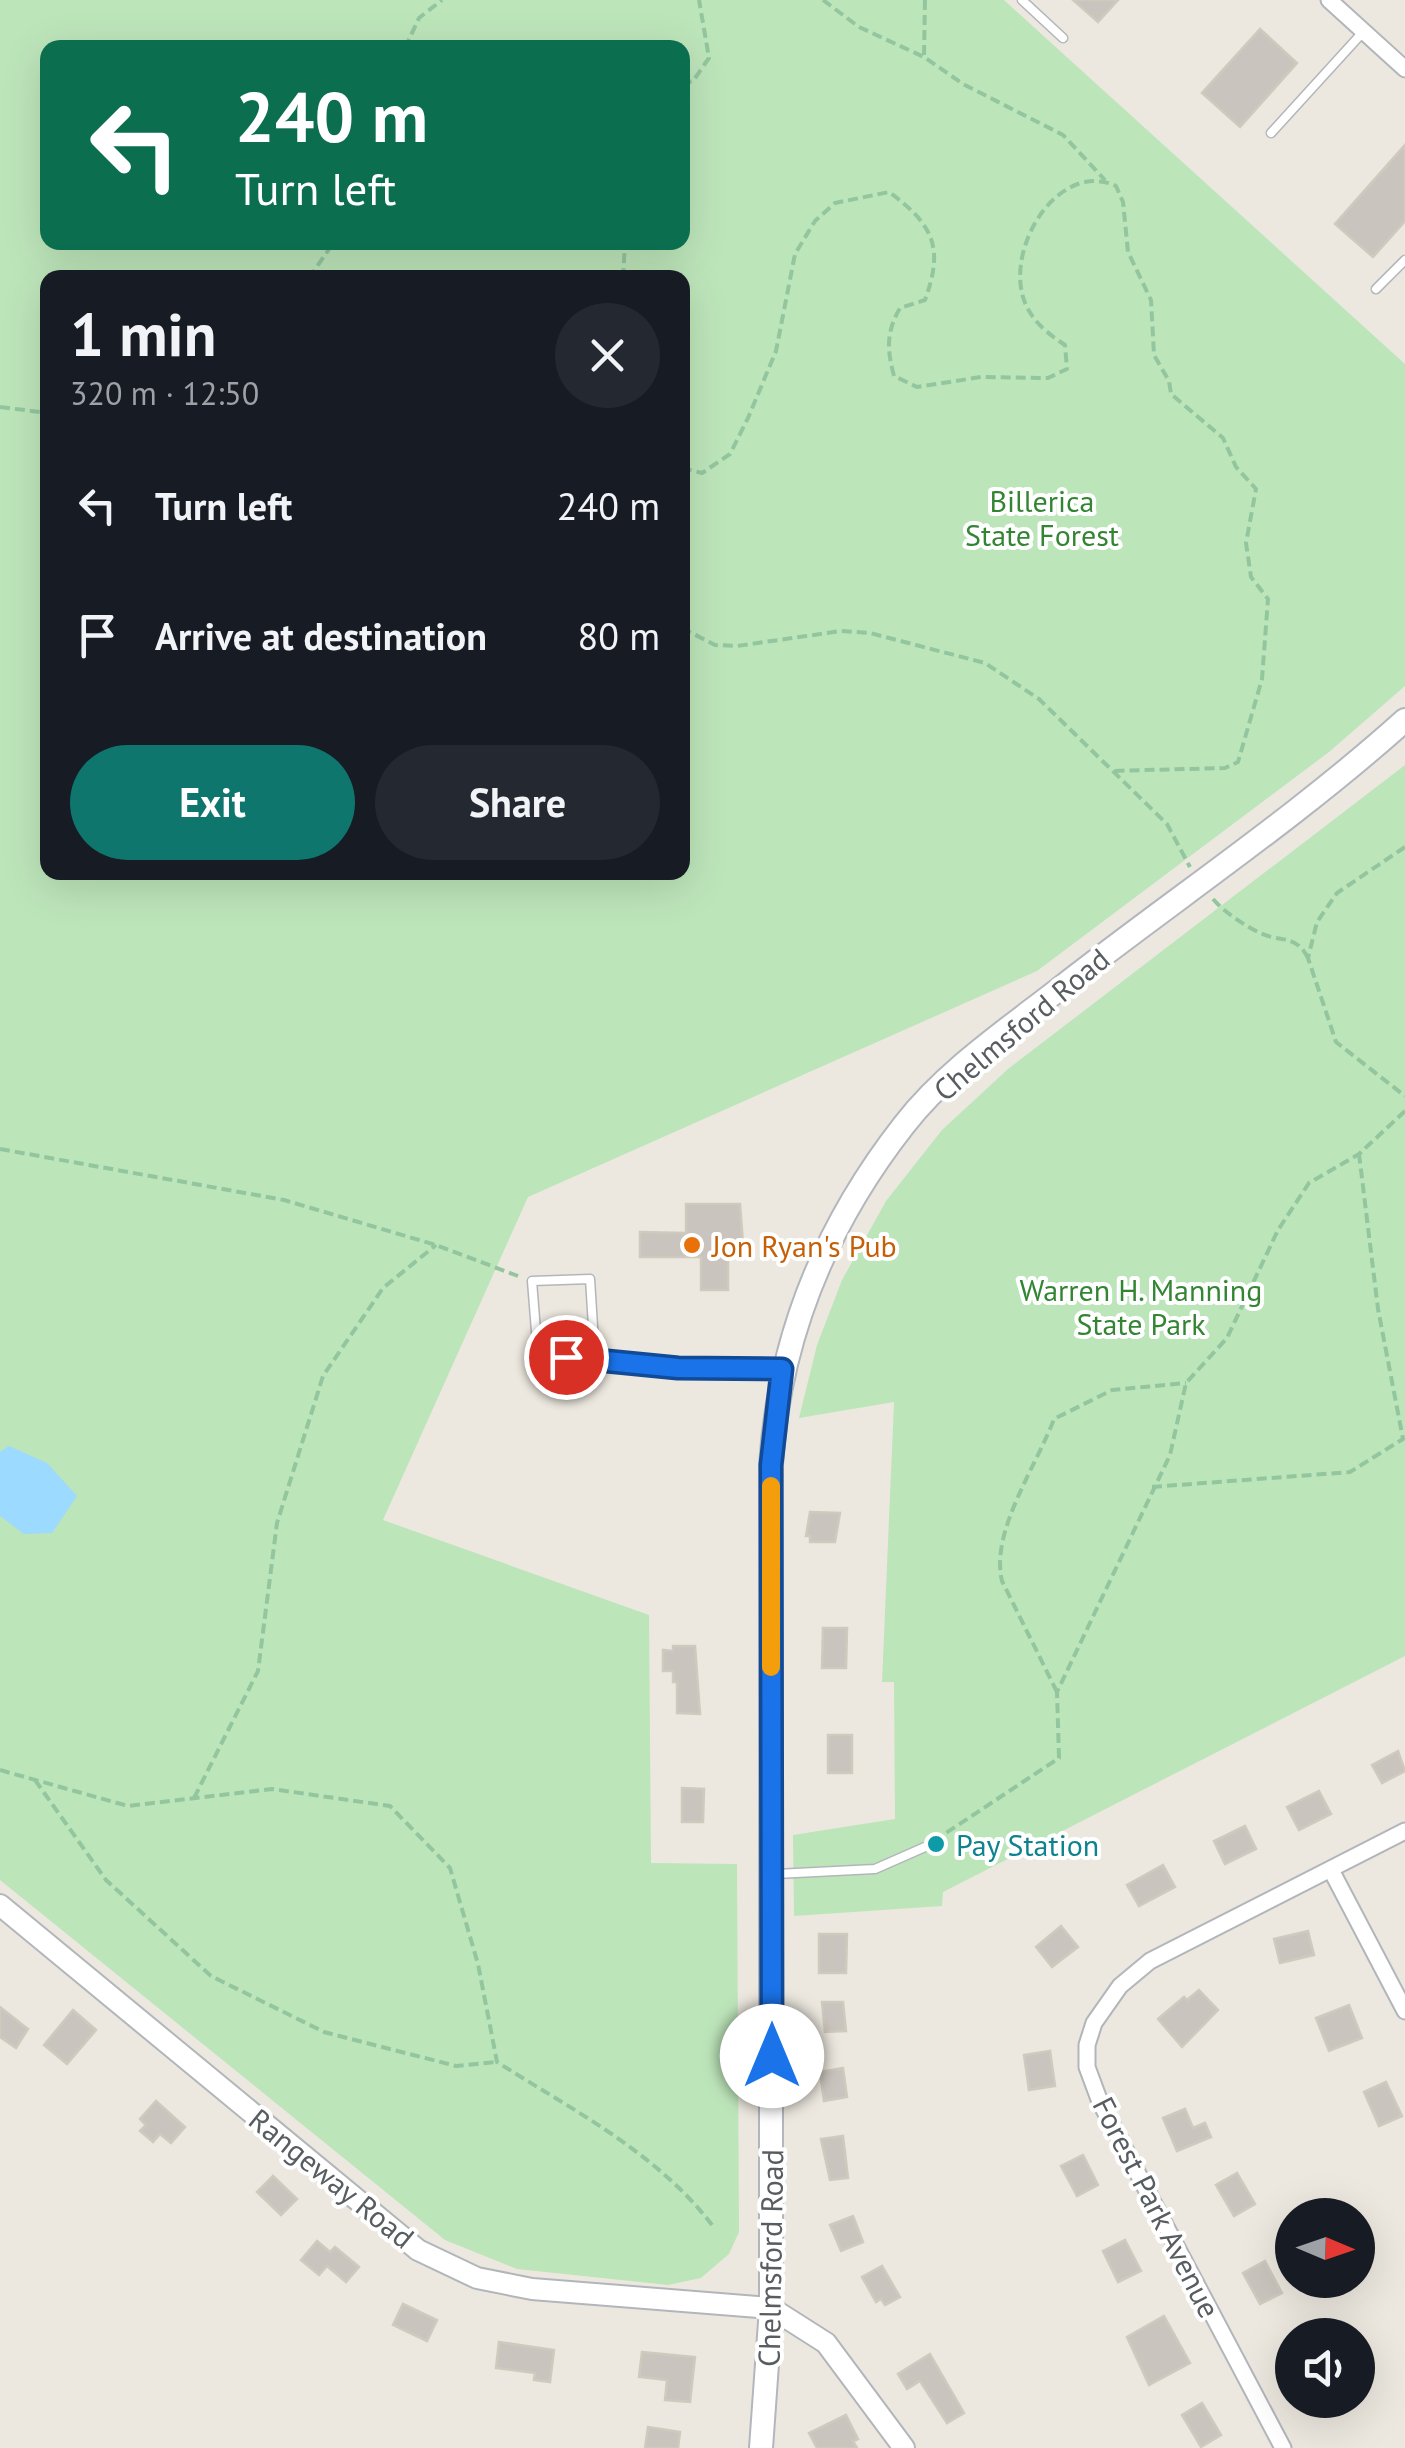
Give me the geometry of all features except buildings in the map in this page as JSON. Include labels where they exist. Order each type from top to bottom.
[{"type":"main road","name":"Chelmsford Road","points":[[760,2448],[772,2308],[771,1465],[782,1369],[820,1258],[905,1123],[972,1057],[1405,720]]},
{"type":"street","points":[[1329,0],[1405,68]]},
{"type":"street","name":"Forest Park Avenue","points":[[1284,2448],[1100,2102],[1087,2067],[1087,2045],[1104,2004],[1150,1960],[1405,1831]]},
{"type":"street","points":[[1331,1870],[1405,2011]]},
{"type":"street","name":"Rangeway Road","points":[[0,1904],[418,2250],[477,2278],[532,2289],[772,2308],[826,2343],[904,2448]]},
{"type":"lane","points":[[1022,0],[1063,38]]},
{"type":"lane","points":[[1271,133],[1364,31]]},
{"type":"lane","points":[[1376,289],[1405,260]]},
{"type":"lane","points":[[595,1358],[590,1279],[532,1281],[538,1356],[678,1368],[782,1369]]},
{"type":"lane","points":[[772,1875],[875,1869],[924,1848]]},
{"type":"path","points":[[409,40],[419,18],[442,0]]},
{"type":"path","points":[[690,82],[708,58],[699,0]]},
{"type":"path","points":[[823,0],[858,26],[924,57],[963,84],[1062,134],[1105,180],[1116,186],[1123,202],[1128,252],[1150,300],[1154,355],[1171,394],[1223,438],[1236,467],[1256,489],[1246,543],[1251,577],[1268,599],[1262,679],[1238,762],[1225,768],[1110,771]]},
{"type":"path","points":[[924,57],[925,0]]},
{"type":"path","points":[[690,470],[702,473],[730,454],[776,351],[795,254],[814,221],[835,204],[889,192],[931,232],[936,269],[925,300],[900,308],[891,322],[887,349],[894,376],[917,387],[981,378],[1048,378],[1066,369],[1066,346],[1028,312],[1021,275],[1022,243],[1033,220],[1059,198],[1088,182],[1105,180]]},
{"type":"path","points":[[0,407],[40,412]]},
{"type":"path","points":[[690,632],[715,645],[737,646],[841,631],[948,650],[1015,680],[1167,824],[1200,882],[1222,910],[1258,932],[1291,938],[1301,944],[1336,1042],[1405,1096]]},
{"type":"path","points":[[1308,958],[1317,922],[1337,893],[1405,847]]},
{"type":"path","points":[[1058,1692],[1170,1455],[1186,1383],[1227,1338],[1278,1230],[1308,1183],[1358,1154],[1405,1111]]},
{"type":"path","points":[[0,1149],[284,1200],[436,1245],[532,1281]]},
{"type":"path","points":[[1152,1487],[1350,1472],[1403,1439],[1378,1309],[1358,1154]]},
{"type":"path","points":[[194,1798],[258,1671],[278,1523],[323,1376],[383,1288],[436,1245]]},
{"type":"path","points":[[924,1848],[1059,1758],[1058,1692],[1002,1582],[997,1562],[1004,1526],[1026,1488],[1054,1418],[1112,1390],[1186,1383]]},
{"type":"path","points":[[0,1770],[128,1806],[272,1789],[390,1806],[450,1868],[478,1964],[498,2062]]},
{"type":"path","points":[[35,1780],[106,1880],[211,1976],[324,2032],[456,2066],[498,2062],[651,2159],[684,2188],[712,2225]]},
{"type":"green space","name":"Billerica State Forest","points":[[0,0],[1004,0],[1405,364],[1405,686],[1329,752],[1037,971],[528,1197],[383,1520],[649,1615],[651,1863],[737,1864],[739,2232],[729,2254],[701,2278],[668,2285],[517,2269],[445,2240],[0,1880]]},
{"type":"green space","name":"Warren H. Manning State Park","points":[[1405,765],[1405,1656],[943,1892],[942,1906],[794,1916],[793,1835],[895,1819],[894,1682],[882,1682],[894,1402],[799,1418],[817,1345],[842,1280],[886,1201],[942,1130],[1008,1069]]},
{"type":"water","points":[[9,1446],[47,1463],[77,1496],[52,1533],[24,1534],[0,1516],[0,1452]]},
{"type":"slow traffic","points":[[771,1486],[771,1667]]},
{"type":"place","name":"Jon Ryan's Pub","points":[[692,1245]]},
{"type":"place","name":"Pay Station","points":[[936,1844]]},
{"type":"route","points":[[566,1357],[678,1368],[782,1369],[775,1407],[770,1532],[772,2056]]}]
